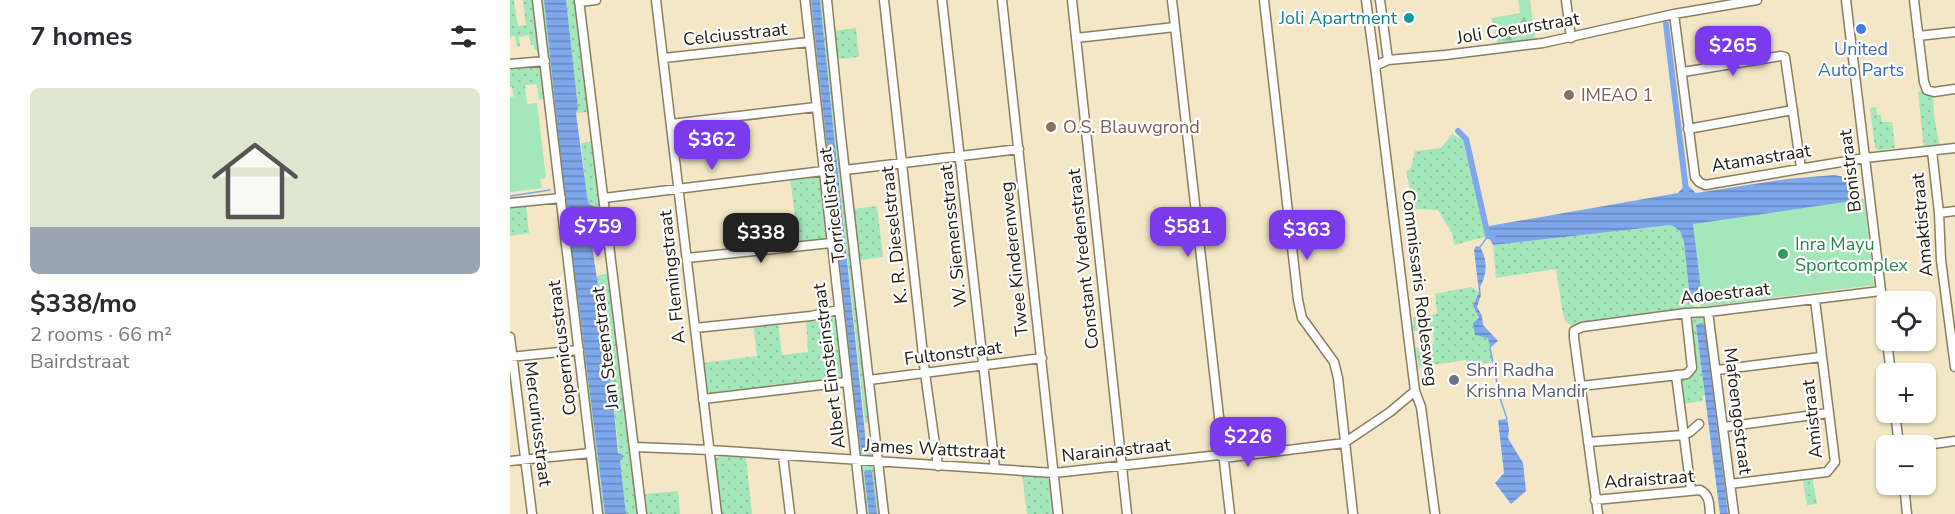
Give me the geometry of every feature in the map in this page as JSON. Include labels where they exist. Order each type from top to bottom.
[{"type":"street","name":"Copernicusstraat","points":[[537,0],[598,514]]},
{"type":"street","points":[[579,1],[596,0]]},
{"type":"street","name":"A. Flemingstraat","points":[[656,0],[717,514]]},
{"type":"street","name":"Albert Einsteinstraat","points":[[805,0],[862,514]]},
{"type":"street","name":"Torricellistraat","points":[[827,0],[868,380],[885,514]]},
{"type":"street","name":"K. R. Dieselstraat","points":[[884,0],[925,373],[938,466]]},
{"type":"street","name":"W. Siemensstraat","points":[[942,0],[995,469]]},
{"type":"street","name":"Twee Kinderenweg","points":[[1002,0],[1058,514]]},
{"type":"street","name":"Constant Vredenstraat","points":[[1072,0],[1127,514]]},
{"type":"street","points":[[1172,0],[1230,514]]},
{"type":"street","points":[[1263,0],[1298,300],[1302,318],[1334,362],[1338,378],[1353,514]]},
{"type":"street","name":"Commissaris Roblesweg","points":[[1366,0],[1415,391],[1421,407],[1435,514]]},
{"type":"street","points":[[1376,66],[1388,60],[1380,0]]},
{"type":"street","points":[[1566,0],[1571,38]]},
{"type":"street","name":"Joli Coeurstraat","points":[[1388,60],[1487,51],[1571,38],[1674,14],[1757,0]]},
{"type":"street","name":"Bonistraat","points":[[1846,0],[1881,291]]},
{"type":"street","points":[[1914,0],[1924,82],[1927,90],[1934,92],[1955,89]]},
{"type":"street","name":"Jan Steenstraat","points":[[579,1],[642,514]]},
{"type":"street","points":[[1674,14],[1683,72],[1688,129],[1793,111]]},
{"type":"street","points":[[1076,38],[1175,27]]},
{"type":"street","points":[[1918,36],[1955,32]]},
{"type":"street","name":"Celciusstraat","points":[[664,58],[809,42]]},
{"type":"street","points":[[1683,72],[1785,57],[1802,168]]},
{"type":"street","points":[[510,64],[545,61]]},
{"type":"street","points":[[671,124],[816,107]]},
{"type":"street","name":"Atamastraat","points":[[1688,129],[1695,177],[1699,182],[1705,184],[1865,158],[1955,148]]},
{"type":"street","points":[[845,170],[1019,149]]},
{"type":"street","name":"Amaktistraat","points":[[1932,151],[1939,213],[1941,260],[1955,367]]},
{"type":"street","points":[[604,198],[823,171]]},
{"type":"street","points":[[510,203],[561,198]]},
{"type":"street","points":[[1939,213],[1955,211]]},
{"type":"street","points":[[687,258],[831,243]]},
{"type":"street","name":"Adoestraat","points":[[1581,386],[1574,331],[1582,327],[1876,292]]},
{"type":"street","name":"Amistraat","points":[[1730,484],[1827,472],[1835,462],[1815,300]]},
{"type":"street","points":[[695,328],[811,316],[838,310]]},
{"type":"street","name":"Mafoengostraat","points":[[1708,312],[1734,514]]},
{"type":"street","points":[[1598,514],[1581,386],[1686,374],[1692,368],[1686,313]]},
{"type":"street","name":"Mercuriusstraat","points":[[510,337],[515,407],[526,459],[532,514]]},
{"type":"street","points":[[512,357],[579,350]]},
{"type":"street","points":[[1717,370],[1821,357]]},
{"type":"street","name":"Fultonstraat","points":[[868,380],[1042,358]]},
{"type":"street","points":[[1676,375],[1691,490]]},
{"type":"street","points":[[704,399],[846,382]]},
{"type":"street","name":"Narainastraat","points":[[1054,473],[1219,455],[1224,458],[1344,443],[1390,412],[1415,391]]},
{"type":"street","points":[[1724,427],[1828,413]]},
{"type":"street","points":[[1588,442],[1684,435],[1699,424]]},
{"type":"street","points":[[1936,444],[1955,441]]},
{"type":"street","name":"James Wattstraat","points":[[635,447],[1054,473]]},
{"type":"street","points":[[510,461],[591,453]]},
{"type":"street","points":[[783,456],[790,514]]},
{"type":"street","name":"Adraistraat","points":[[1595,500],[1700,490],[1709,499],[1710,514]]},
{"type":"street","points":[[1905,495],[1907,514]]},
{"type":"green space","points":[[510,0],[514,0],[518,26],[526,25],[523,0],[534,0],[541,50],[534,50],[529,35],[519,37],[520,46],[517,47],[515,36],[510,37]]},
{"type":"green space","points":[[540,0],[544,0],[564,188],[605,514],[601,514]]},
{"type":"green space","points":[[566,0],[577,0],[591,112],[576,113],[578,108]]},
{"type":"green space","points":[[808,0],[811,0],[861,451],[863,453],[868,450],[872,454],[864,458],[860,455]]},
{"type":"green space","points":[[820,0],[823,0],[870,423],[865,423]]},
{"type":"green space","points":[[1518,0],[1530,0],[1535,39],[1497,44],[1492,18],[1520,13]]},
{"type":"green space","points":[[856,28],[859,57],[836,59],[833,31]]},
{"type":"green space","points":[[538,66],[542,69],[546,99],[539,100],[537,84],[525,85],[526,95],[514,97],[512,87],[510,87],[510,70]]},
{"type":"green space","points":[[1923,90],[1933,95],[1940,148],[1924,150],[1918,92]]},
{"type":"green space","points":[[526,95],[527,104],[537,103],[546,178],[540,179],[542,188],[510,192],[510,97]]},
{"type":"green space","points":[[1876,107],[1877,115],[1881,115],[1882,122],[1892,122],[1895,148],[1878,150],[1875,148],[1870,108]]},
{"type":"green space","points":[[1452,134],[1463,140],[1485,237],[1454,245],[1452,233],[1438,210],[1415,209],[1406,172],[1411,168],[1415,151],[1441,148]]},
{"type":"green space","points":[[594,141],[606,238],[591,240],[593,236],[590,212],[594,205],[589,204],[587,196],[581,143]]},
{"type":"green space","points":[[814,176],[820,178],[822,182],[828,235],[824,240],[799,243],[790,179]]},
{"type":"green space","name":"Inra Mayu Sportcomplex","points":[[1864,199],[1874,285],[1701,307],[1693,223]]},
{"type":"green space","points":[[526,206],[529,233],[510,236],[510,208]]},
{"type":"green space","points":[[877,206],[883,257],[859,260],[853,209]]},
{"type":"green space","points":[[1671,225],[1680,231],[1684,242],[1690,300],[1694,303],[1695,311],[1575,329],[1566,322],[1563,315],[1556,269],[1496,278],[1493,245]]},
{"type":"green space","points":[[610,273],[639,514],[626,514],[605,348],[606,339],[596,276]]},
{"type":"green space","points":[[1471,287],[1479,292],[1473,306],[1488,338],[1494,362],[1470,365],[1466,360],[1419,367],[1415,348],[1434,344],[1433,330],[1413,331],[1413,317],[1437,314],[1435,294]]},
{"type":"green space","points":[[830,315],[836,320],[842,373],[839,379],[712,395],[706,390],[702,363],[757,356],[753,325],[778,322],[782,355],[808,352],[806,319]]},
{"type":"green space","points":[[1703,315],[1706,317],[1731,514],[1728,514],[1705,328],[1696,326],[1705,395],[1702,396],[1703,401],[1682,404],[1680,379],[1688,377],[1691,321]]},
{"type":"green space","points":[[720,455],[746,457],[752,514],[720,514],[714,460]]},
{"type":"green space","points":[[864,465],[871,465],[876,472],[881,514],[877,514],[871,470],[864,473],[869,514],[865,514],[860,468]]},
{"type":"green space","points":[[1022,474],[1047,477],[1051,484],[1055,514],[1027,514]]},
{"type":"green space","points":[[1812,476],[1817,504],[1807,505],[1802,477]]},
{"type":"green space","points":[[678,491],[680,514],[647,514],[645,494]]},
{"type":"water","points":[[544,0],[566,0],[578,108],[576,113],[587,196],[589,204],[596,207],[590,212],[593,236],[591,240],[606,339],[605,348],[618,453],[625,456],[620,460],[626,514],[605,514],[564,188]]},
{"type":"water","points":[[811,0],[820,0],[867,453],[861,451],[855,403]]},
{"type":"water","points":[[1834,175],[1850,178],[1853,189],[1852,201],[1693,224],[1702,298],[1700,302],[1694,303],[1690,300],[1684,242],[1680,231],[1671,225],[1493,245],[1488,236],[1489,226],[1678,193],[1686,184],[1696,193],[1787,179]]},
{"type":"water","points":[[1476,246],[1480,247],[1483,252],[1486,267],[1477,307],[1482,316],[1483,325],[1498,341],[1490,348],[1488,338],[1475,335],[1473,323],[1479,318],[1473,306],[1479,292],[1474,250]]},
{"type":"water","points":[[1701,323],[1705,328],[1728,514],[1720,514],[1696,325]]},
{"type":"water","points":[[1507,419],[1508,438],[1523,463],[1526,491],[1511,504],[1495,483],[1504,473],[1498,420]]},
{"type":"water","points":[[866,470],[872,472],[877,514],[869,514],[864,472]]},
{"type":"waterway","points":[[1666,24],[1686,190]]},
{"type":"waterway","points":[[1458,131],[1466,139],[1488,236],[1493,235]]},
{"type":"waterway","points":[[510,196],[550,190]]},
{"type":"waterway","points":[[1480,247],[1488,236]]},
{"type":"waterway","points":[[1490,348],[1500,398],[1507,419]]},
{"type":"place","name":"Joli Apartment","points":[[1409,18]]},
{"type":"place","name":"United Auto Parts","points":[[1861,29]]},
{"type":"place","name":"IMEAO 1","points":[[1569,95]]},
{"type":"place","name":"O.S. Blauwgrond","points":[[1051,127]]},
{"type":"place","name":"Inra Mayu Sportcomplex","points":[[1783,254]]},
{"type":"place","name":"Shri Radha Krishna Mandir","points":[[1454,380]]}]
